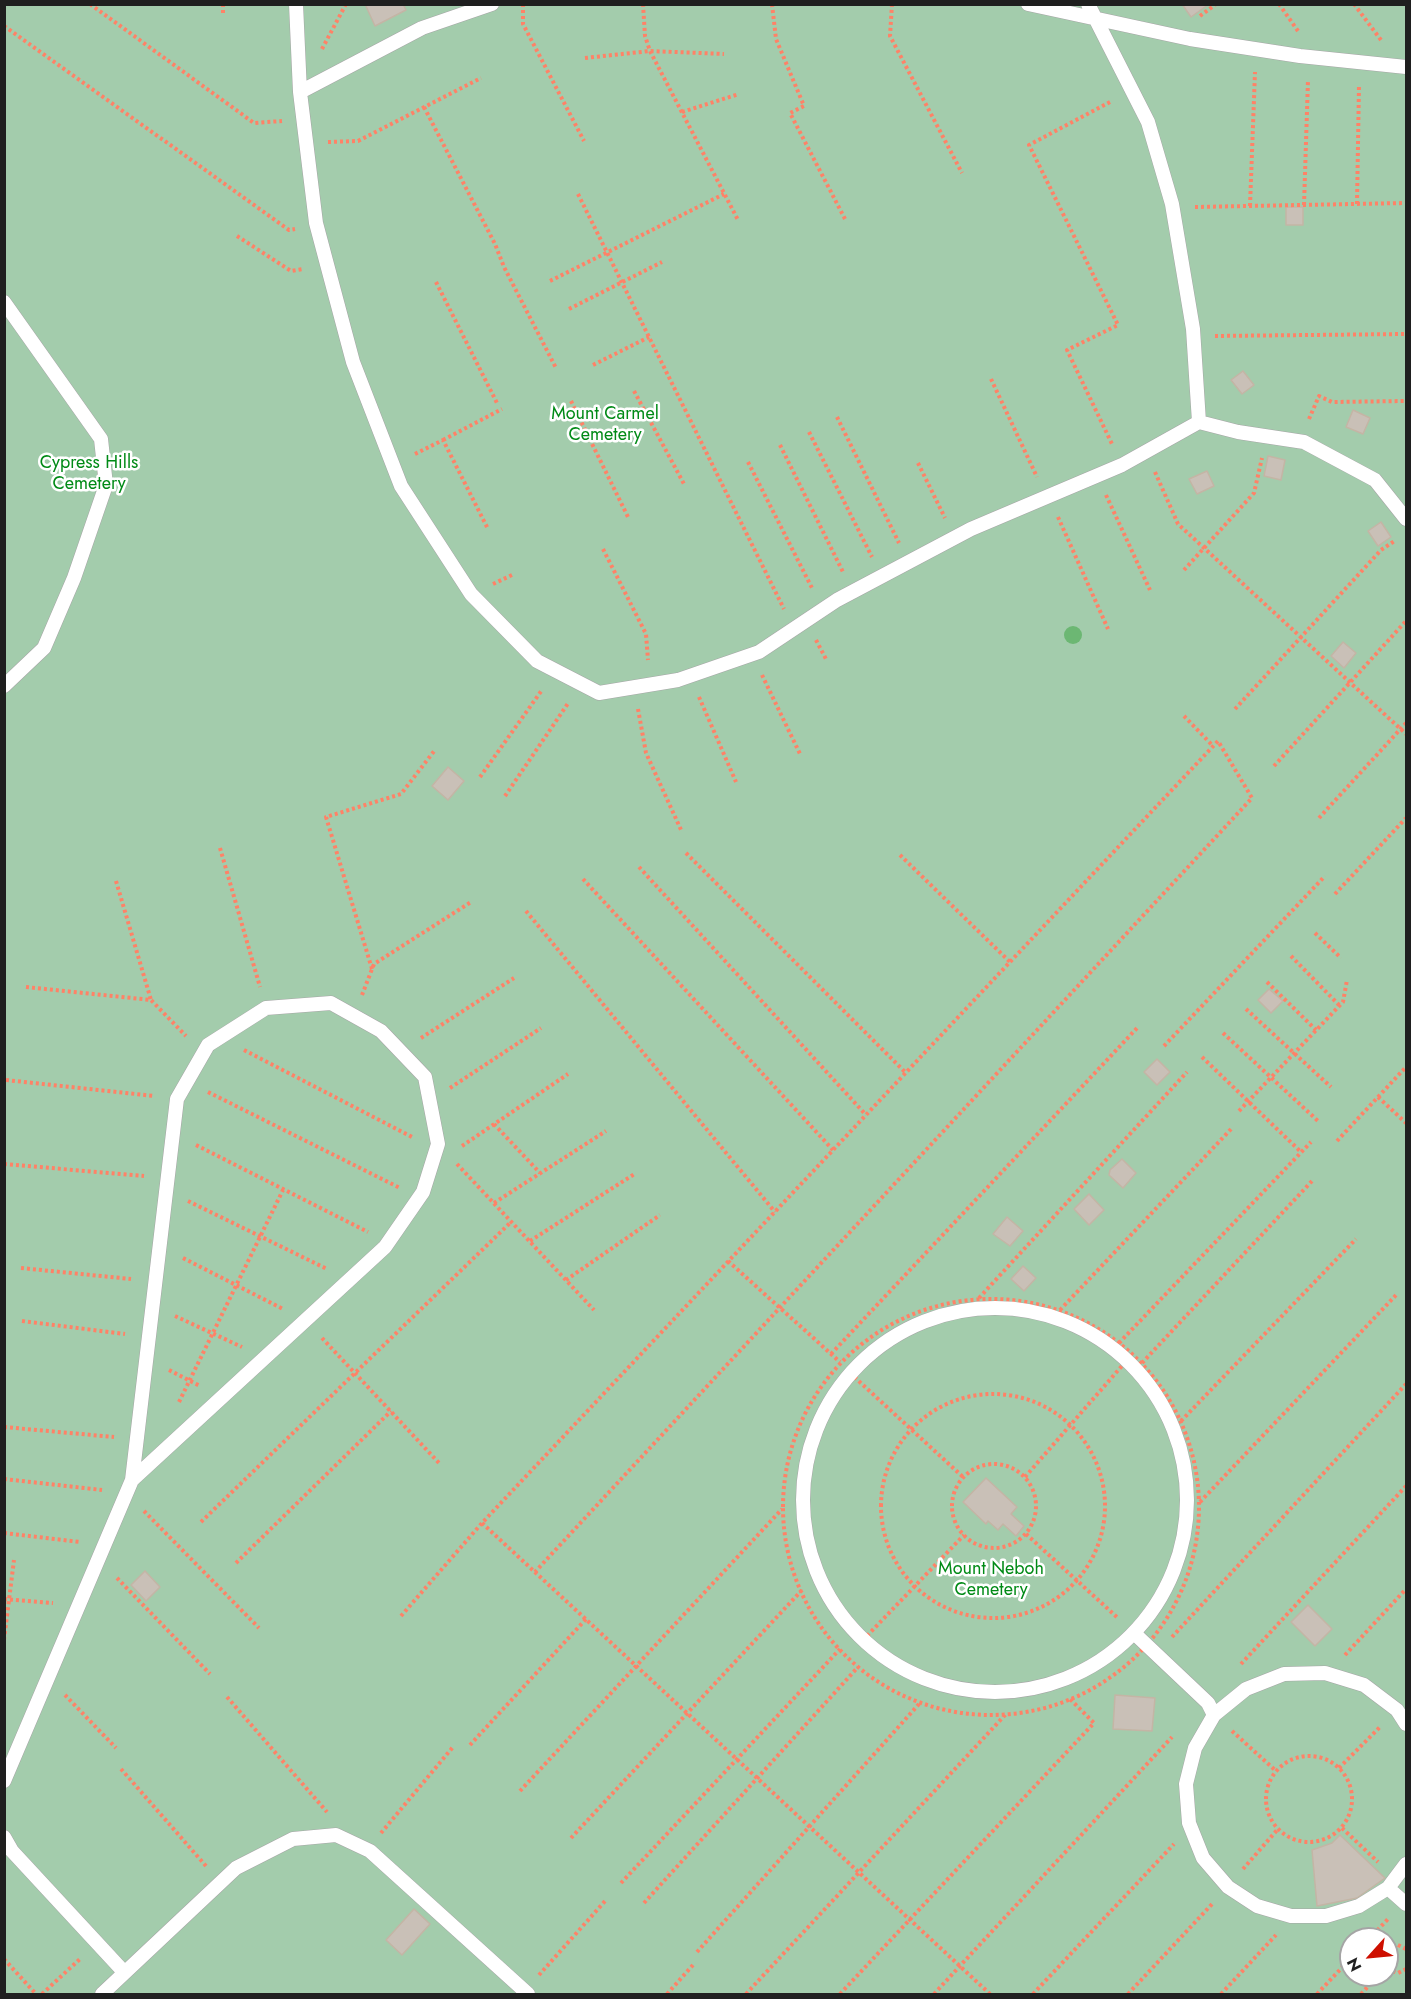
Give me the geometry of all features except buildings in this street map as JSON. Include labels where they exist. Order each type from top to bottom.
[{"type":"lane","points":[[296,4],[300,92],[316,223],[352,362],[401,486],[471,594],[537,661],[599,693],[691,676],[752,654],[852,592],[955,537],[1122,465],[1199,422],[1304,442],[1375,480],[1407,519]]},
{"type":"lane","points":[[300,92],[422,28],[492,4]]},
{"type":"lane","points":[[1028,4],[1190,39],[1403,67]]},
{"type":"lane","points":[[1088,4],[1148,122],[1175,214],[1193,329],[1199,422]]},
{"type":"lane","points":[[4,302],[101,439],[105,485],[74,578],[44,648],[4,686]]},
{"type":"lane","points":[[4,1781],[129,1487],[161,1247],[177,1099],[208,1045],[266,1008],[331,1003],[381,1031],[424,1077],[441,1149],[419,1197],[388,1242],[129,1487]]},
{"type":"lane","points":[[1020,1308],[1039,1313],[1078,1325],[1135,1361],[1165,1407],[1185,1465],[1187,1526],[1170,1584],[1135,1634],[1087,1671],[1031,1690],[970,1692],[913,1675],[863,1640],[826,1592],[806,1535],[804,1475],[820,1417],[850,1373],[902,1330],[959,1309],[1020,1308]]},
{"type":"lane","points":[[1135,1634],[1208,1703],[1214,1715]]},
{"type":"lane","points":[[1407,1724],[1397,1710],[1364,1685],[1325,1673],[1284,1674],[1246,1689],[1214,1715],[1195,1748],[1186,1785],[1189,1823],[1203,1858],[1228,1887],[1257,1906],[1291,1916],[1326,1916],[1359,1906],[1391,1884],[1407,1864]]},
{"type":"lane","points":[[102,1995],[236,1868],[293,1839],[336,1835],[368,1850],[528,1995]]},
{"type":"lane","points":[[4,1837],[12,1851],[124,1972]]},
{"type":"lane","points":[[1391,1884],[1407,1904]]},
{"type":"path","points":[[90,4],[254,123],[303,119]]},
{"type":"path","points":[[223,4],[223,13]]},
{"type":"path","points":[[523,4],[523,24],[584,141]]},
{"type":"path","points":[[643,4],[645,36],[651,51],[738,220]]},
{"type":"path","points":[[772,4],[776,39],[804,106],[790,113],[844,219]]},
{"type":"path","points":[[892,4],[890,36],[962,173]]},
{"type":"path","points":[[1354,4],[1403,67]]},
{"type":"path","points":[[4,26],[289,230]]},
{"type":"path","points":[[585,58],[651,51],[724,54]]},
{"type":"path","points":[[1357,204],[1360,63]]},
{"type":"path","points":[[1250,206],[1255,72]]},
{"type":"path","points":[[306,142],[358,141],[481,78]]},
{"type":"path","points":[[1304,205],[1308,80]]},
{"type":"path","points":[[1122,465],[1066,350],[1118,325],[1029,145],[1132,90]]},
{"type":"path","points":[[682,112],[739,94]]},
{"type":"path","points":[[424,107],[495,243],[504,267],[556,368]]},
{"type":"path","points":[[578,194],[794,628]]},
{"type":"path","points":[[550,281],[724,194]]},
{"type":"path","points":[[1192,207],[1407,203]]},
{"type":"path","points":[[237,236],[291,271],[327,265]]},
{"type":"path","points":[[569,309],[662,262]]},
{"type":"path","points":[[436,282],[497,403]]},
{"type":"path","points":[[1214,336],[1407,334]]},
{"type":"path","points":[[593,365],[649,337]]},
{"type":"path","points":[[991,379],[1048,496],[1108,629]]},
{"type":"path","points":[[634,391],[684,484]]},
{"type":"path","points":[[1305,428],[1319,396],[1332,402],[1407,401]]},
{"type":"path","points":[[571,401],[629,519]]},
{"type":"path","points":[[393,465],[502,409]]},
{"type":"path","points":[[837,417],[908,562]]},
{"type":"path","points":[[809,432],[882,576]]},
{"type":"path","points":[[1184,570],[1254,493],[1267,436]]},
{"type":"path","points":[[443,440],[488,529]]},
{"type":"path","points":[[780,445],[852,592]]},
{"type":"path","points":[[1146,452],[1178,524],[1407,734]]},
{"type":"path","points":[[748,462],[823,609]]},
{"type":"path","points":[[918,463],[955,537]]},
{"type":"path","points":[[1097,476],[1150,590]]},
{"type":"path","points":[[1235,709],[1381,550],[1398,539]]},
{"type":"path","points":[[603,549],[646,634],[650,685]]},
{"type":"path","points":[[1274,766],[1407,621]]},
{"type":"path","points":[[752,654],[801,756]]},
{"type":"path","points":[[480,777],[555,670]]},
{"type":"path","points":[[691,676],[736,782]]},
{"type":"path","points":[[505,796],[581,684]]},
{"type":"path","points":[[1184,716],[1213,746]]},
{"type":"path","points":[[639,720],[646,753],[682,832]]},
{"type":"path","points":[[1319,818],[1407,723]]},
{"type":"path","points":[[401,1616],[482,1523],[1218,741],[1252,798],[535,1572]]},
{"type":"path","points":[[372,969],[326,817],[401,794],[435,750]]},
{"type":"path","points":[[1335,894],[1407,818]]},
{"type":"path","points":[[220,848],[266,1008]]},
{"type":"path","points":[[686,853],[906,1073]]},
{"type":"path","points":[[900,855],[1010,962]]},
{"type":"path","points":[[639,867],[866,1114]]},
{"type":"path","points":[[1164,1046],[1325,876]]},
{"type":"path","points":[[583,879],[833,1150]]},
{"type":"path","points":[[116,881],[151,1000],[203,1053]]},
{"type":"path","points":[[353,1016],[374,964],[471,902]]},
{"type":"path","points":[[526,911],[775,1212]]},
{"type":"path","points":[[1315,933],[1341,958]]},
{"type":"path","points":[[1291,956],[1340,1005]]},
{"type":"path","points":[[400,1052],[514,978]]},
{"type":"path","points":[[1239,1111],[1340,1005],[1347,980]]},
{"type":"path","points":[[1267,982],[1316,1030]]},
{"type":"path","points":[[26,987],[151,1000]]},
{"type":"path","points":[[1246,1009],[1331,1087]]},
{"type":"path","points":[[831,1354],[1137,1027]]},
{"type":"path","points":[[430,1102],[541,1028]]},
{"type":"path","points":[[1223,1033],[1318,1121]]},
{"type":"path","points":[[220,1038],[441,1149],[594,1310]]},
{"type":"path","points":[[1202,1057],[1301,1152]]},
{"type":"path","points":[[1337,1140],[1407,1067]]},
{"type":"path","points":[[979,1298],[1188,1072]]},
{"type":"path","points":[[441,1149],[494,1124],[568,1074]]},
{"type":"path","points":[[6,1080],[177,1099]]},
{"type":"path","points":[[187,1082],[419,1197]]},
{"type":"path","points":[[1378,1097],[1407,1124]]},
{"type":"path","points":[[494,1124],[540,1173]]},
{"type":"path","points":[[1060,1310],[1233,1127]]},
{"type":"path","points":[[494,1203],[606,1131]]},
{"type":"path","points":[[174,1134],[388,1242]]},
{"type":"path","points":[[1119,1343],[1311,1142]]},
{"type":"path","points":[[4,1164],[168,1184],[261,1237],[349,1280]]},
{"type":"path","points":[[530,1241],[636,1173]]},
{"type":"path","points":[[1025,1477],[1071,1425],[1312,1181]]},
{"type":"path","points":[[176,1410],[284,1190]]},
{"type":"path","points":[[566,1280],[660,1215]]},
{"type":"path","points":[[201,1522],[511,1222]]},
{"type":"path","points":[[1181,1421],[1356,1239]]},
{"type":"path","points":[[161,1247],[306,1320],[439,1463]]},
{"type":"path","points":[[728,1262],[840,1362]]},
{"type":"path","points":[[21,1268],[156,1282]]},
{"type":"path","points":[[1200,1502],[1397,1294]]},
{"type":"path","points":[[979,1298],[1038,1302],[1060,1310],[1088,1321],[1133,1352],[1135,1361],[1168,1394],[1191,1443],[1200,1502],[1196,1550],[1179,1601],[1149,1646],[1101,1686],[1043,1710],[981,1717],[919,1704],[864,1673],[820,1628],[792,1572],[782,1509],[788,1456],[808,1405],[840,1362],[881,1328],[931,1306],[979,1298]]},
{"type":"path","points":[[153,1305],[264,1358]]},
{"type":"path","points":[[22,1321],[149,1337]]},
{"type":"path","points":[[147,1359],[222,1397]]},
{"type":"path","points":[[850,1373],[963,1477]]},
{"type":"path","points":[[1168,1642],[1407,1384]]},
{"type":"path","points":[[1002,1393],[1026,1398],[1049,1408],[1071,1425],[1089,1448],[1102,1476],[1106,1507],[1101,1538],[1088,1566],[1069,1590],[1043,1608],[1013,1617],[982,1618],[952,1611],[925,1596],[903,1574],[888,1546],[881,1522],[881,1496],[886,1472],[896,1449],[910,1429],[930,1412],[952,1400],[976,1394],[1002,1393]]},
{"type":"path","points":[[236,1563],[391,1411]]},
{"type":"path","points":[[4,1427],[136,1439]]},
{"type":"path","points":[[988,1464],[1001,1464],[1014,1468],[1025,1477],[1033,1488],[1036,1502],[1036,1515],[1026,1534],[1010,1546],[996,1549],[982,1547],[964,1535],[953,1517],[952,1502],[963,1477],[975,1468],[988,1464]]},
{"type":"path","points":[[4,1479],[129,1487],[259,1628]]},
{"type":"path","points":[[1234,1672],[1407,1486]]},
{"type":"path","points":[[520,1791],[782,1509]]},
{"type":"path","points":[[482,1523],[990,1995]]},
{"type":"path","points":[[4,1533],[104,1544]]},
{"type":"path","points":[[1026,1534],[1135,1634]]},
{"type":"path","points":[[863,1640],[964,1535]]},
{"type":"path","points":[[98,1559],[210,1674]]},
{"type":"path","points":[[4,1640],[7,1599],[14,1560]]},
{"type":"path","points":[[1344,1656],[1407,1589]]},
{"type":"path","points":[[571,1838],[802,1590]]},
{"type":"path","points":[[7,1599],[78,1605]]},
{"type":"path","points":[[470,1745],[585,1619]]},
{"type":"path","points":[[621,1883],[840,1649]]},
{"type":"path","points":[[644,1903],[858,1667]]},
{"type":"path","points":[[48,1677],[116,1748]]},
{"type":"path","points":[[227,1697],[354,1843]]},
{"type":"path","points":[[840,1995],[1094,1723],[1070,1699]]},
{"type":"path","points":[[697,1952],[919,1704]]},
{"type":"path","points":[[1339,1768],[1397,1710]]},
{"type":"path","points":[[746,1995],[1006,1714]]},
{"type":"path","points":[[1214,1715],[1276,1771]]},
{"type":"path","points":[[934,1995],[1177,1732]]},
{"type":"path","points":[[368,1850],[453,1747]]},
{"type":"path","points":[[1306,1755],[1321,1756],[1339,1768],[1351,1787],[1352,1801],[1349,1815],[1342,1828],[1331,1837],[1317,1842],[1303,1842],[1289,1838],[1278,1829],[1270,1818],[1266,1804],[1266,1791],[1276,1771],[1292,1758],[1306,1755]]},
{"type":"path","points":[[121,1769],[221,1883]]},
{"type":"path","points":[[1342,1828],[1391,1884]]},
{"type":"path","points":[[1228,1887],[1278,1829]]},
{"type":"path","points":[[1032,1995],[1176,1842],[1178,1851]]},
{"type":"path","points":[[1206,1893],[1220,1907]]},
{"type":"path","points":[[537,1978],[606,1899]]},
{"type":"path","points":[[1128,1995],[1214,1902]]},
{"type":"path","points":[[1268,1933],[1287,1937]]},
{"type":"path","points":[[1221,1995],[1277,1935]]},
{"type":"path","points":[[42,1995],[97,1943]]},
{"type":"path","points":[[4,1959],[36,1995]]},
{"type":"path","points":[[667,1995],[693,1965]]},
{"type":"path","points":[[1317,1995],[1339,1971]]},
{"type":"green space","name":"Mount Carmel Cemetery","points":[[5,5],[1406,5],[1406,1994],[5,1994]]},
{"type":"park label","name":"Cypress Hills Cemetery","points":[[89,474]]},
{"type":"park label","name":"Mount Neboh Cemetery","points":[[991,1580]]}]
